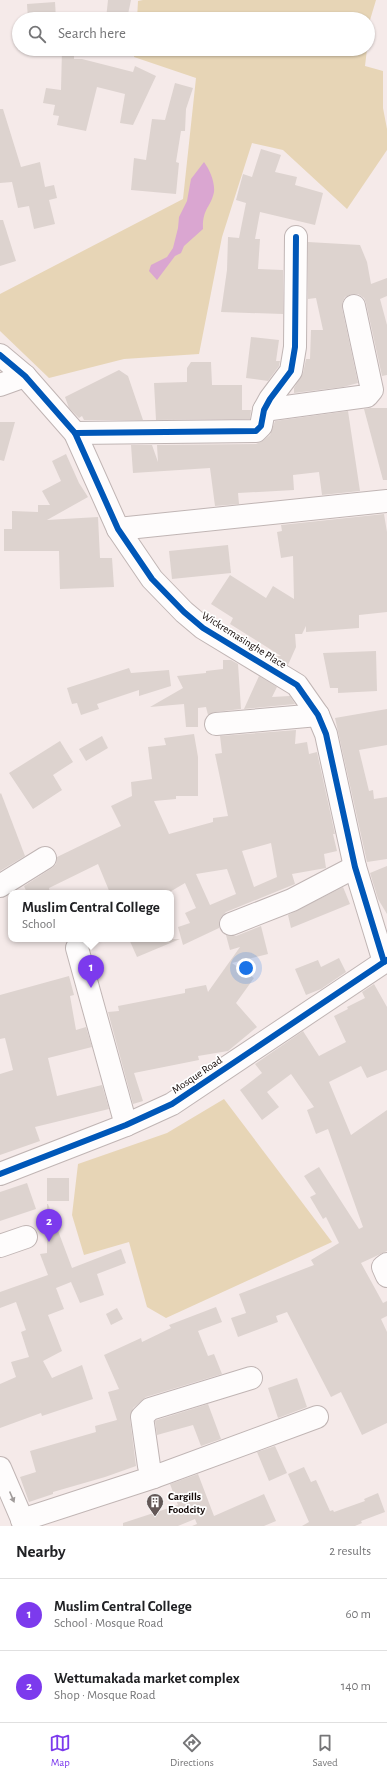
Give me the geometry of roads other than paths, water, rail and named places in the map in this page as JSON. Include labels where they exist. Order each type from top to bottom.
[{"type":"main road","points":[[75,433],[256,431],[261,426],[264,410],[291,371],[295,348],[296,237]]},
{"type":"main road","points":[[264,410],[367,396],[372,390],[354,306]]},
{"type":"main road","name":"Wickremasinghe Place","points":[[0,355],[25,376],[75,433],[118,529],[152,579],[184,612],[203,628],[297,685],[318,715],[326,734],[355,867],[386,961]]},
{"type":"main road","points":[[0,385],[25,376]]},
{"type":"main road","points":[[118,529],[387,501]]},
{"type":"main road","points":[[216,724],[318,715]]},
{"type":"main road","points":[[0,886],[45,858]]},
{"type":"main road","points":[[231,924],[292,900],[355,867]]},
{"type":"main road","points":[[77,948],[126,1125]]},
{"type":"main road","name":"Mosque Road","points":[[0,1174],[126,1125],[172,1104],[386,961]]},
{"type":"main road","points":[[0,1246],[26,1237]]},
{"type":"main road","points":[[387,1264],[383,1267],[387,1276]]},
{"type":"main road","points":[[154,1477],[150,1466],[142,1417],[150,1409],[251,1378]]},
{"type":"main road","points":[[0,1468],[23,1523],[317,1417]]},
{"type":"place","name":"Muslim Central College","points":[[91,988]]},
{"type":"place","name":"Wettumakada market complex","points":[[49,1242]]},
{"type":"place","name":"Cargills Foodcity","points":[[155,1517]]}]
